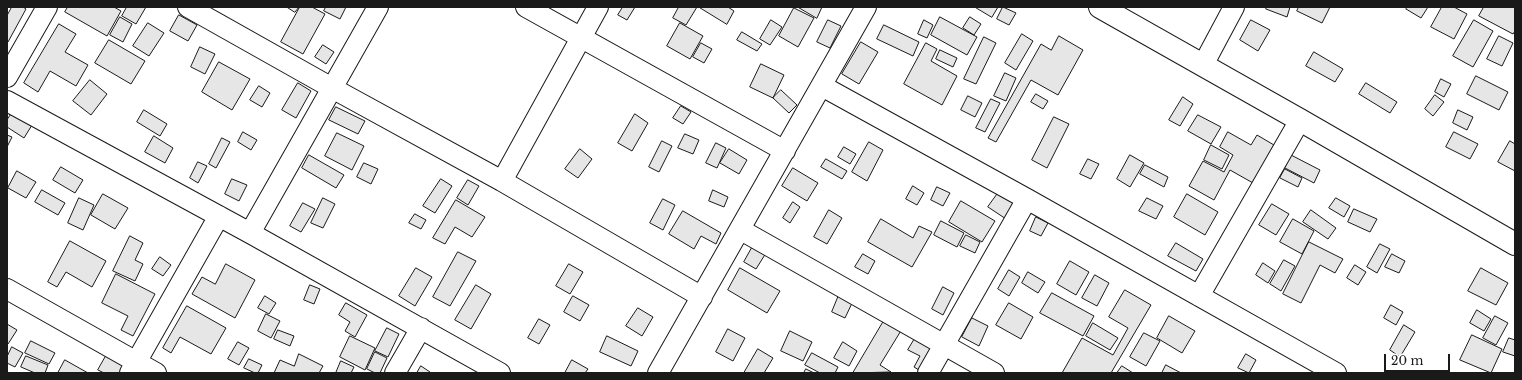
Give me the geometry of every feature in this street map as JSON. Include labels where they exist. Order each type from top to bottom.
[{"type":"street","points":[[7,77],[47,7]]},
{"type":"street","points":[[188,7],[502,181],[702,297]]},
{"type":"street","points":[[250,233],[378,7]]},
{"type":"street","points":[[526,7],[785,150]]},
{"type":"street","points":[[502,181],[598,7]]},
{"type":"street","points":[[661,372],[866,7]]},
{"type":"street","points":[[1100,7],[1515,244]]},
{"type":"street","points":[[1203,65],[1234,7]]},
{"type":"street","points":[[822,86],[1027,199],[1336,373]]},
{"type":"street","points":[[7,101],[250,233],[500,373]]},
{"type":"street","points":[[1199,296],[1300,120]]},
{"type":"street","points":[[928,373],[1027,199]]},
{"type":"street","points":[[133,368],[219,216]]},
{"type":"street","points":[[741,230],[994,373]]},
{"type":"street","points":[[7,289],[133,368],[156,373]]},
{"type":"street","points":[[395,373],[421,328]]},
{"type":"building","points":[[12,7],[23,7],[26,9],[7,42],[7,16]]},
{"type":"building","points":[[68,7],[114,7],[121,11],[107,36],[65,12]]},
{"type":"building","points":[[127,7],[146,7],[136,24],[122,16]]},
{"type":"building","points":[[287,7],[299,7],[295,12]]},
{"type":"building","points":[[300,7],[312,7],[325,14],[303,54],[281,42]]},
{"type":"building","points":[[326,7],[346,7],[340,19],[324,11]]},
{"type":"building","points":[[623,7],[635,7],[627,20],[618,15]]},
{"type":"building","points":[[679,7],[697,7],[686,25],[673,18]]},
{"type":"building","points":[[699,7],[728,7],[734,11],[727,24]]},
{"type":"building","points":[[798,7],[822,7],[817,18]]},
{"type":"building","points":[[975,7],[998,7],[992,17]]},
{"type":"building","points":[[1003,7],[1016,13],[1009,25],[997,19]]},
{"type":"building","points":[[1267,7],[1290,7],[1287,17],[1266,9]]},
{"type":"building","points":[[1299,7],[1330,7],[1322,23],[1297,11]]},
{"type":"building","points":[[1408,7],[1428,7],[1421,18],[1406,9]]},
{"type":"building","points":[[1442,7],[1454,7],[1467,14],[1454,39],[1431,27]]},
{"type":"building","points":[[1484,7],[1515,7],[1515,31],[1513,34],[1479,16]]},
{"type":"building","points":[[794,8],[814,18],[798,47],[779,36]]},
{"type":"building","points":[[179,15],[197,25],[188,41],[170,31]]},
{"type":"building","points":[[120,17],[132,24],[123,42],[110,35]]},
{"type":"building","points":[[940,17],[977,37],[967,55],[931,35]]},
{"type":"building","points":[[970,17],[981,24],[974,35],[963,28]]},
{"type":"building","points":[[771,20],[782,27],[770,45],[760,39]]},
{"type":"building","points":[[828,20],[841,26],[830,48],[817,42]]},
{"type":"building","points":[[924,20],[933,25],[927,38],[918,34]]},
{"type":"building","points":[[1251,20],[1270,30],[1258,51],[1240,40]]},
{"type":"building","points":[[1474,20],[1493,31],[1473,67],[1453,56]]},
{"type":"building","points":[[148,23],[164,33],[149,56],[133,46]]},
{"type":"building","points":[[680,23],[703,36],[690,59],[667,46]]},
{"type":"building","points":[[59,24],[76,34],[65,52],[88,65],[76,86],[50,71],[38,92],[24,83]]},
{"type":"building","points":[[884,25],[919,42],[913,56],[877,39]]},
{"type":"building","points":[[742,32],[762,44],[757,51],[737,40]]},
{"type":"building","points":[[1022,34],[1033,41],[1016,70],[1005,63]]},
{"type":"building","points":[[1059,36],[1083,50],[1058,95],[1031,80],[996,142],[988,138],[1041,44],[1051,50]]},
{"type":"building","points":[[1499,36],[1513,43],[1502,66],[1487,59]]},
{"type":"building","points":[[984,37],[996,43],[976,84],[964,79]]},
{"type":"building","points":[[109,40],[145,61],[131,84],[95,63]]},
{"type":"building","points":[[861,42],[878,52],[859,84],[842,74]]},
{"type":"building","points":[[701,43],[712,49],[704,63],[693,57]]},
{"type":"building","points":[[926,43],[937,49],[931,61],[957,76],[942,105],[904,84]]},
{"type":"building","points":[[323,45],[334,52],[326,64],[315,57]]},
{"type":"building","points":[[200,47],[215,54],[205,74],[191,67]]},
{"type":"building","points":[[940,50],[957,58],[953,67],[936,59]]},
{"type":"building","points":[[1314,52],[1343,69],[1335,82],[1306,66]]},
{"type":"building","points":[[219,62],[250,79],[232,110],[202,92]]},
{"type":"building","points":[[761,64],[784,75],[773,98],[750,87]]},
{"type":"building","points":[[1005,73],[1016,78],[1006,101],[994,96]]},
{"type":"building","points":[[1476,76],[1508,92],[1499,110],[1467,94]]},
{"type":"building","points":[[1441,79],[1451,84],[1444,97],[1435,92]]},
{"type":"building","points":[[90,80],[107,94],[91,115],[73,101]]},
{"type":"building","points":[[298,83],[311,91],[296,118],[282,110]]},
{"type":"building","points":[[1366,83],[1397,102],[1390,113],[1359,94]]},
{"type":"building","points":[[259,86],[270,93],[262,107],[250,100]]},
{"type":"building","points":[[781,90],[797,105],[789,113],[773,98]]},
{"type":"building","points":[[1036,94],[1048,101],[1043,109],[1031,102]]},
{"type":"building","points":[[1435,95],[1444,102],[1433,116],[1425,109]]},
{"type":"building","points":[[968,96],[982,103],[975,117],[961,110]]},
{"type":"building","points":[[1183,97],[1193,104],[1180,126],[1169,120]]},
{"type":"building","points":[[991,99],[1000,103],[985,132],[976,128]]},
{"type":"building","points":[[681,106],[691,112],[683,124],[673,118]]},
{"type":"building","points":[[336,107],[365,121],[358,134],[329,120]]},
{"type":"building","points":[[144,110],[167,124],[160,136],[137,122]]},
{"type":"building","points":[[1458,110],[1473,117],[1467,130],[1453,123]]},
{"type":"building","points":[[12,113],[32,125],[24,138],[7,127],[7,120]]},
{"type":"building","points":[[635,114],[648,123],[632,151],[618,143]]},
{"type":"building","points":[[1198,115],[1221,127],[1211,144],[1188,131]]},
{"type":"building","points":[[1054,117],[1069,124],[1047,168],[1032,160]]},
{"type":"building","points":[[243,132],[257,140],[251,150],[238,142]]},
{"type":"building","points":[[1228,132],[1251,145],[1257,135],[1274,145],[1253,183],[1230,170],[1214,200],[1189,186],[1203,161],[1224,172],[1233,155],[1220,147]]},
{"type":"building","points":[[1454,132],[1478,144],[1470,159],[1446,147]]},
{"type":"building","points":[[337,133],[364,146],[352,170],[325,156]]},
{"type":"building","points":[[685,134],[699,140],[693,154],[678,148]]},
{"type":"building","points":[[7,135],[12,137],[7,147]]},
{"type":"building","points":[[154,136],[173,148],[165,163],[145,152]]},
{"type":"building","points":[[222,138],[230,142],[216,168],[209,164]]},
{"type":"building","points":[[662,141],[672,146],[659,172],[649,167]]},
{"type":"building","points":[[1510,141],[1515,144],[1515,171],[1498,162]]},
{"type":"building","points":[[869,142],[883,150],[867,181],[852,172]]},
{"type":"building","points":[[716,143],[726,148],[717,168],[706,163]]},
{"type":"building","points":[[1211,145],[1229,155],[1222,169],[1204,160]]},
{"type":"building","points":[[844,147],[856,154],[850,164],[838,157]]},
{"type":"building","points":[[580,149],[592,159],[578,178],[565,169]]},
{"type":"building","points":[[729,149],[747,160],[739,174],[720,163]]},
{"type":"building","points":[[309,155],[344,175],[336,188],[302,168]]},
{"type":"building","points":[[1130,155],[1144,163],[1130,187],[1117,179]]},
{"type":"building","points":[[1291,155],[1320,170],[1314,183],[1285,168]]},
{"type":"building","points":[[826,159],[847,171],[842,179],[821,167]]},
{"type":"building","points":[[1088,159],[1099,164],[1091,179],[1080,174]]},
{"type":"building","points":[[198,162],[207,166],[198,183],[190,178]]},
{"type":"building","points":[[364,163],[378,169],[371,184],[357,177]]},
{"type":"building","points":[[1145,165],[1168,177],[1164,187],[1140,174]]},
{"type":"building","points":[[61,167],[83,180],[75,193],[53,180]]},
{"type":"building","points":[[793,168],[818,183],[807,201],[782,186]]},
{"type":"building","points":[[1285,169],[1302,178],[1298,187],[1280,178]]},
{"type":"building","points":[[17,171],[36,182],[26,198],[8,188]]},
{"type":"building","points":[[232,179],[247,185],[239,201],[225,194]]},
{"type":"building","points":[[441,179],[452,186],[435,213],[423,206]]},
{"type":"building","points":[[468,180],[479,186],[468,205],[457,198]]},
{"type":"building","points":[[913,186],[924,193],[917,205],[906,199]]},
{"type":"building","points":[[937,187],[950,193],[943,206],[931,200]]},
{"type":"building","points":[[1001,189],[1018,202],[1006,219],[988,207]]},
{"type":"building","points":[[42,190],[65,203],[58,215],[35,202]]},
{"type":"building","points":[[713,190],[728,197],[724,207],[709,201]]},
{"type":"building","points":[[103,194],[128,208],[115,229],[91,215]]},
{"type":"building","points":[[1187,194],[1218,212],[1205,235],[1174,217]]},
{"type":"building","points":[[79,198],[94,205],[83,230],[68,223]]},
{"type":"building","points":[[323,198],[335,204],[323,228],[311,223]]},
{"type":"building","points":[[1147,198],[1163,206],[1156,219],[1139,211]]},
{"type":"building","points":[[1336,198],[1350,206],[1344,217],[1329,208]]},
{"type":"building","points":[[663,199],[675,205],[663,230],[650,223]]},
{"type":"building","points":[[456,200],[485,217],[472,237],[455,227],[445,244],[433,238]]},
{"type":"building","points":[[961,201],[995,221],[982,242],[949,222]]},
{"type":"building","points":[[793,202],[800,207],[790,223],[783,218]]},
{"type":"building","points":[[303,203],[315,209],[301,232],[290,226]]},
{"type":"building","points":[[1272,204],[1289,214],[1276,235],[1259,225]]},
{"type":"building","points":[[1354,209],[1377,219],[1370,232],[1348,222]]},
{"type":"building","points":[[829,210],[842,218],[827,244],[814,237]]},
{"type":"building","points":[[1311,210],[1336,228],[1328,239],[1303,222]]},
{"type":"building","points":[[683,211],[721,233],[716,244],[701,236],[694,249],[669,234]]},
{"type":"building","points":[[415,214],[426,220],[421,229],[409,223]]},
{"type":"building","points":[[1036,217],[1048,223],[1041,236],[1030,231]]},
{"type":"building","points":[[881,219],[913,238],[919,226],[932,232],[912,267],[868,242]]},
{"type":"building","points":[[1293,219],[1314,231],[1302,254],[1280,242]]},
{"type":"building","points":[[941,221],[964,233],[957,247],[934,235]]},
{"type":"building","points":[[966,235],[980,242],[975,253],[960,246]]},
{"type":"building","points":[[130,236],[143,243],[135,260],[143,264],[135,281],[113,271]]},
{"type":"building","points":[[70,241],[106,261],[92,287],[66,272],[57,287],[48,282]]},
{"type":"building","points":[[1309,242],[1343,259],[1335,273],[1320,265],[1301,303],[1283,294]]},
{"type":"building","points":[[1176,243],[1203,259],[1196,271],[1168,256]]},
{"type":"building","points":[[1380,244],[1390,249],[1377,273],[1367,267]]},
{"type":"building","points":[[753,246],[766,253],[756,269],[744,262]]},
{"type":"building","points":[[458,252],[476,261],[450,306],[433,297]]},
{"type":"building","points":[[863,254],[875,261],[868,274],[855,267]]},
{"type":"building","points":[[1392,254],[1405,261],[1399,273],[1385,267]]},
{"type":"building","points":[[160,257],[171,265],[163,276],[152,269]]},
{"type":"building","points":[[1284,260],[1295,266],[1281,291],[1270,284]]},
{"type":"building","points":[[1070,261],[1089,272],[1076,295],[1057,284]]},
{"type":"building","points":[[1263,263],[1275,271],[1268,283],[1256,275]]},
{"type":"building","points":[[226,264],[255,280],[235,318],[192,294],[202,277],[215,284]]},
{"type":"building","points":[[569,264],[583,272],[570,294],[556,286]]},
{"type":"building","points":[[1355,265],[1366,272],[1358,285],[1347,278]]},
{"type":"building","points":[[416,268],[432,277],[415,306],[399,296]]},
{"type":"building","points":[[740,268],[780,291],[767,313],[728,290]]},
{"type":"building","points":[[1481,268],[1508,283],[1496,305],[1468,291]]},
{"type":"building","points":[[1009,270],[1020,277],[1009,296],[998,289]]},
{"type":"building","points":[[1028,272],[1045,282],[1038,293],[1022,283]]},
{"type":"building","points":[[116,274],[155,294],[133,336],[121,330],[128,316],[102,303]]},
{"type":"building","points":[[1095,275],[1109,283],[1097,306],[1082,298]]},
{"type":"building","points":[[310,285],[320,289],[314,304],[304,300]]},
{"type":"building","points":[[476,285],[491,294],[471,329],[455,320]]},
{"type":"building","points":[[943,287],[954,293],[943,315],[932,309]]},
{"type":"building","points":[[1125,290],[1151,305],[1111,373],[1062,373],[1082,338],[1113,355],[1128,328],[1109,317]]},
{"type":"building","points":[[1052,293],[1094,316],[1083,336],[1040,313]]},
{"type":"building","points":[[839,295],[853,301],[845,318],[832,312]]},
{"type":"building","points":[[265,296],[276,303],[269,314],[258,308]]},
{"type":"building","points":[[573,296],[589,305],[580,321],[564,312]]},
{"type":"building","points":[[346,303],[367,315],[355,337],[345,331],[350,322],[339,315]]},
{"type":"building","points":[[1009,303],[1033,317],[1021,339],[996,325]]},
{"type":"building","points":[[1391,305],[1403,312],[1396,325],[1384,318]]},
{"type":"building","points":[[187,306],[226,328],[211,354],[180,337],[171,353],[163,348]]},
{"type":"building","points":[[638,308],[653,317],[642,336],[626,326]]},
{"type":"building","points":[[1477,310],[1491,319],[1484,331],[1470,323]]},
{"type":"building","points":[[266,314],[280,321],[271,338],[258,331]]},
{"type":"building","points":[[1169,316],[1195,331],[1182,353],[1157,338]]},
{"type":"building","points":[[1495,316],[1508,323],[1496,345],[1483,338]]},
{"type":"building","points":[[972,318],[988,326],[979,346],[962,337]]},
{"type":"building","points":[[539,319],[550,325],[539,344],[528,338]]},
{"type":"building","points":[[885,319],[902,329],[880,365],[891,372],[853,373]]},
{"type":"building","points":[[1093,323],[1118,338],[1110,350],[1086,336]]},
{"type":"building","points":[[7,324],[17,330],[8,344],[7,343]]},
{"type":"building","points":[[1404,325],[1415,332],[1400,357],[1390,350]]},
{"type":"building","points":[[387,328],[399,334],[388,357],[375,351]]},
{"type":"building","points":[[728,329],[745,338],[733,361],[716,352]]},
{"type":"building","points":[[278,330],[294,336],[290,346],[274,339]]},
{"type":"building","points":[[790,331],[812,342],[803,361],[781,351]]},
{"type":"building","points":[[1144,333],[1160,341],[1146,366],[1130,357]]},
{"type":"building","points":[[917,335],[938,347],[924,373],[914,367],[920,356],[908,350]]},
{"type":"building","points":[[1472,335],[1502,349],[1491,373],[1460,360]]},
{"type":"building","points":[[350,336],[375,348],[365,370],[340,357]]},
{"type":"building","points":[[607,336],[638,351],[631,366],[600,352]]},
{"type":"building","points":[[1509,338],[1515,340],[1515,356],[1503,352]]},
{"type":"building","points":[[31,341],[55,353],[49,364],[25,353]]},
{"type":"building","points":[[238,342],[249,348],[239,365],[228,359]]},
{"type":"building","points":[[843,342],[857,351],[849,366],[834,358]]},
{"type":"building","points":[[12,347],[23,353],[15,367],[7,363],[7,357]]},
{"type":"building","points":[[110,349],[129,360],[122,373],[104,373],[98,370]]},
{"type":"building","points":[[758,349],[773,358],[764,373],[744,373]]},
{"type":"building","points":[[375,352],[387,358],[380,373],[375,373],[367,369]]},
{"type":"building","points":[[812,353],[838,367],[835,373],[820,373],[805,365]]},
{"type":"building","points":[[299,354],[323,366],[319,373],[274,373],[280,360],[294,366]]},
{"type":"building","points":[[1246,354],[1256,360],[1249,373],[1238,368]]},
{"type":"building","points":[[26,356],[48,365],[45,373],[35,373],[21,367]]},
{"type":"building","points":[[249,359],[262,365],[258,373],[244,368]]},
{"type":"building","points":[[65,360],[88,373],[58,373]]},
{"type":"building","points":[[572,360],[588,369],[585,373],[565,373]]},
{"type":"building","points":[[341,361],[354,367],[351,373],[336,373]]},
{"type":"building","points":[[1166,365],[1181,373],[1162,373]]},
{"type":"building","points":[[421,366],[430,372],[417,373]]},
{"type":"building","points":[[1122,366],[1133,373],[1117,373]]},
{"type":"building","points":[[806,369],[814,373],[804,373]]}]
